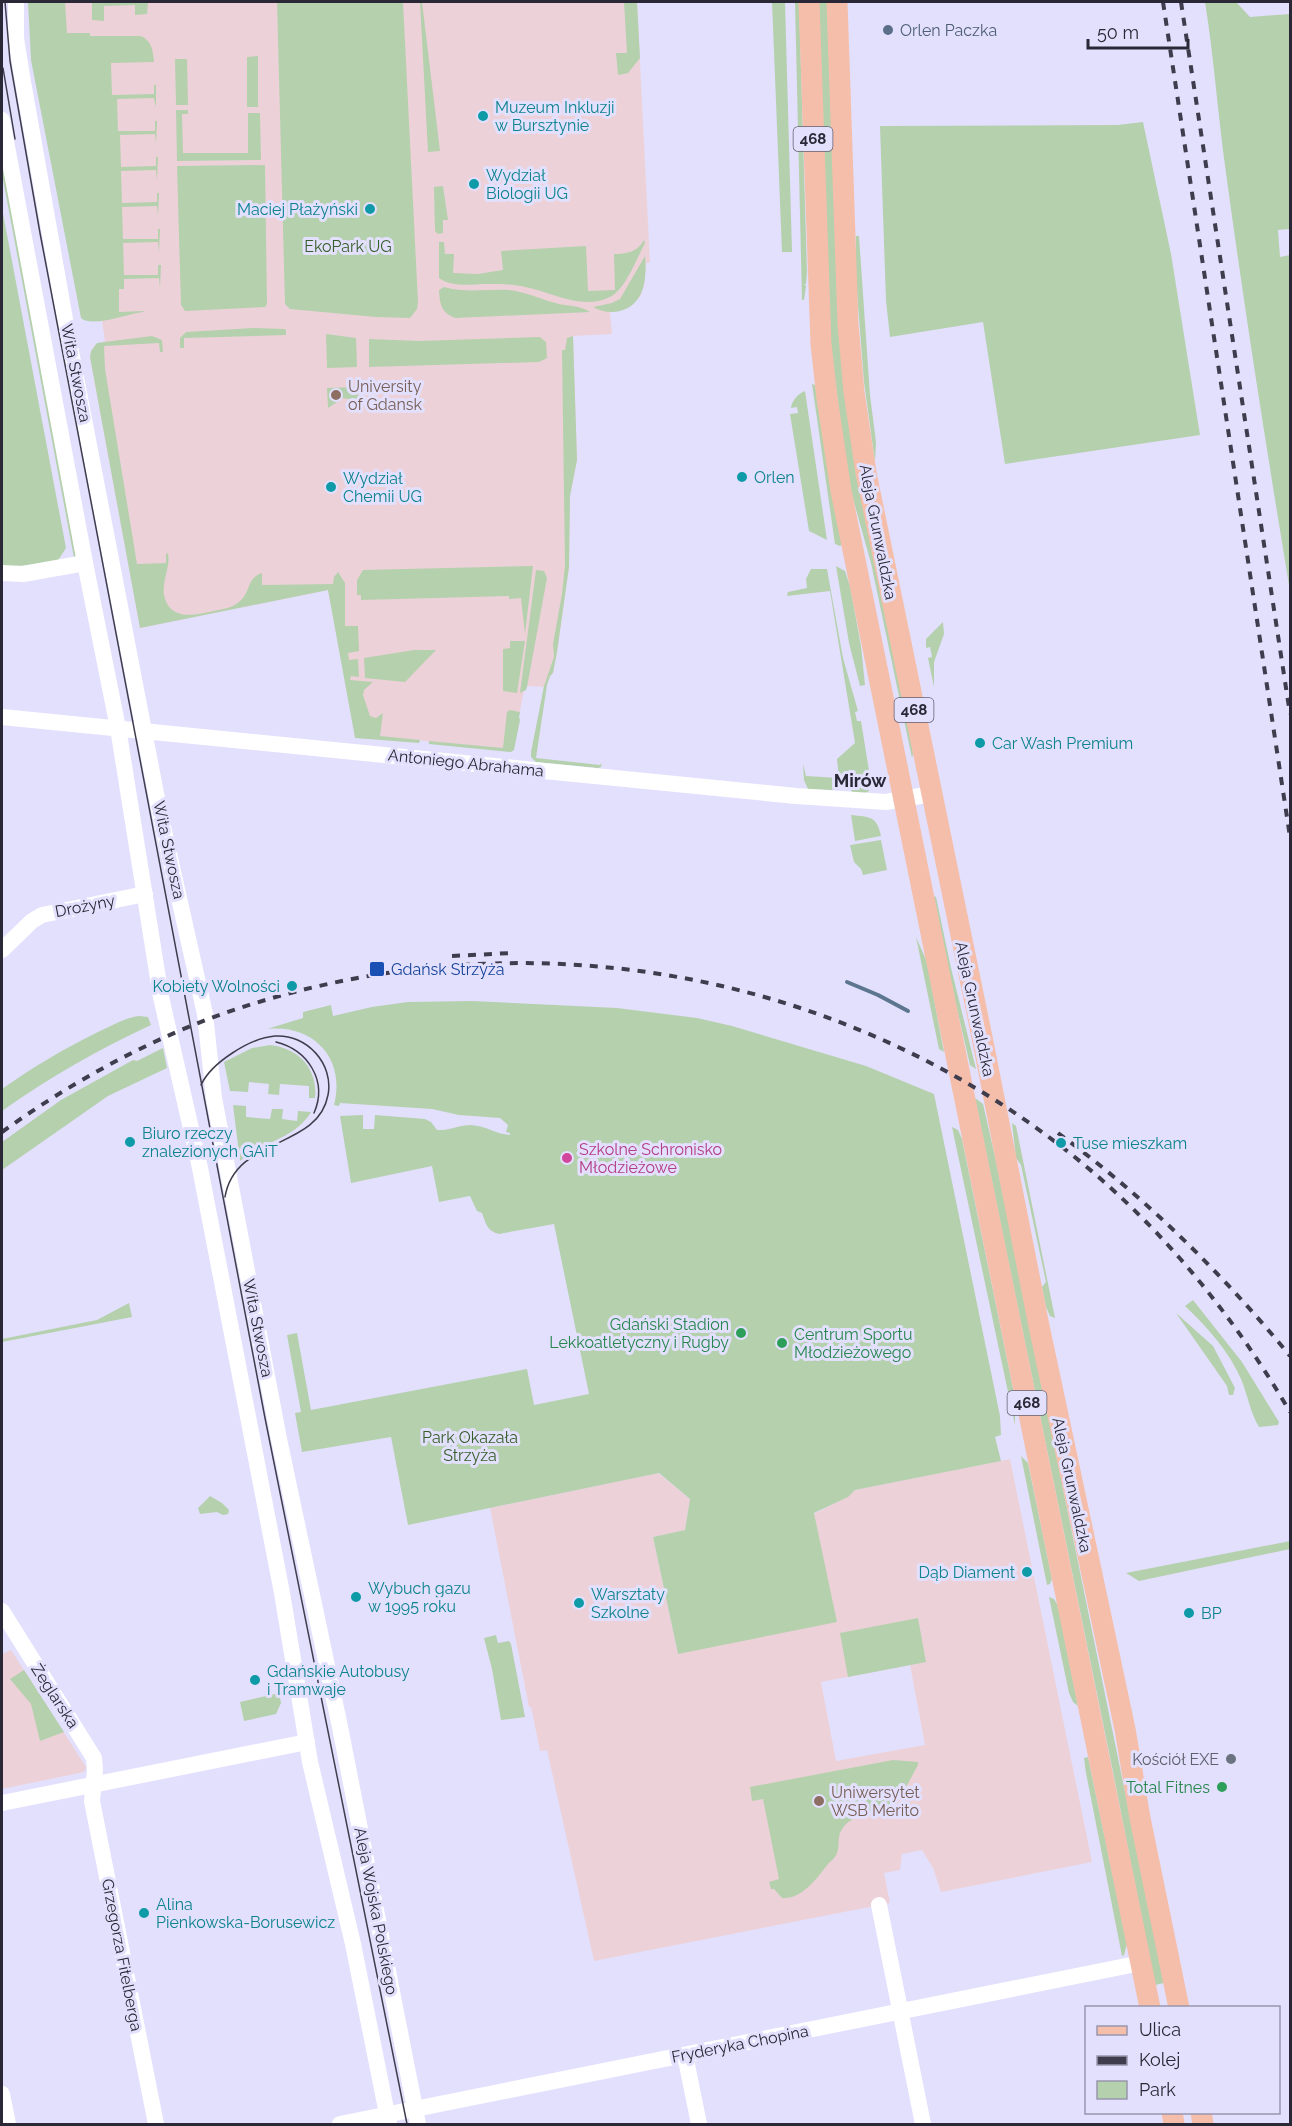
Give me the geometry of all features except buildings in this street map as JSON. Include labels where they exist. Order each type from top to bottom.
[{"type":"main road","name":"Aleja Grunwaldzka","points":[[809,2],[821,344],[841,491],[1150,2006]]},
{"type":"main road","name":"Aleja Grunwaldzka","points":[[837,2],[848,324],[854,392],[866,473],[1041,1338],[1125,1729],[1140,1818],[1179,2006]]},
{"type":"main road","points":[[922,889],[950,884]]},
{"type":"street","name":"Wita Stwosza","points":[[16,2],[16,38],[47,224],[176,889],[205,1014],[214,1098],[332,1698]]},
{"type":"street","name":"Wita Stwosza","points":[[2,120],[118,728],[161,997],[200,1168],[301,1703]]},
{"type":"street","points":[[2,573],[23,574],[85,563]]},
{"type":"street","name":"Antoniego Abrahama","points":[[2,717],[796,796],[876,802],[904,800],[931,794]]},
{"type":"street","name":"Drożyny","points":[[2,950],[32,921],[42,915],[145,894]]},
{"type":"street","points":[[282,1593],[309,1587]]},
{"type":"street","name":"Żeglarska","points":[[2,1611],[92,1753],[95,1762],[93,1784]]},
{"type":"street","name":"Aleja Wojska Polskiego","points":[[332,1698],[416,2117]]},
{"type":"street","name":"Aleja Wojska Polskiego","points":[[301,1703],[318,1800],[353,1944],[387,2120]]},
{"type":"street","points":[[2,1803],[307,1742]]},
{"type":"street","name":"Grzegorza Fitelberga","points":[[93,1784],[92,1800],[96,1822],[156,2124]]},
{"type":"street","points":[[879,1905],[923,2124]]},
{"type":"street","name":"Fryderyka Chopina","points":[[340,2124],[416,2117],[685,2055],[1141,1963]]},
{"type":"street","points":[[685,2055],[699,2124]]},
{"type":"street","points":[[2,2094],[8,2124]]},
{"type":"shaded area","name":"University of Gdansk","points":[[45,2],[637,2],[650,263],[646,263],[644,286],[640,297],[626,309],[610,312],[612,334],[573,336],[577,460],[570,496],[569,567],[557,652],[553,673],[546,687],[525,686],[513,744],[507,749],[355,734],[328,590],[140,628],[90,357],[94,346],[105,341],[102,321],[92,313]]},
{"type":"shaded area","points":[[1010,1459],[1092,1862],[941,1892],[933,1868],[922,1850],[902,1854],[900,1870],[884,1873],[890,1903],[594,1961],[547,1750],[540,1751],[531,1707],[529,1707],[490,1508],[658,1473],[690,1499],[685,1530],[653,1537],[678,1654],[814,1514],[847,1497],[855,1490]],"holes":[[[910,1665],[925,1745],[836,1761],[821,1682]]]},
{"type":"shaded area","points":[[11,1650],[86,1767],[84,1772],[2,1789],[2,1654]]},
{"type":"green space","points":[[28,2],[65,2],[67,33],[90,33],[90,36],[141,36],[148,41],[151,47],[154,62],[111,63],[112,95],[154,94],[154,85],[156,85],[156,108],[154,98],[117,99],[118,131],[155,131],[155,121],[157,121],[156,144],[155,134],[120,135],[121,167],[156,166],[156,157],[158,157],[157,180],[156,170],[121,171],[122,203],[157,202],[157,193],[159,193],[158,216],[157,206],[122,207],[123,239],[158,239],[158,229],[160,229],[159,252],[158,242],[123,243],[124,275],[158,275],[158,265],[161,265],[160,288],[159,278],[124,279],[124,289],[119,289],[119,312],[143,312],[93,322],[81,318],[31,60]]},
{"type":"green space","points":[[92,2],[148,2],[147,14],[135,15],[135,5],[104,6],[104,21],[92,20]]},
{"type":"green space","name":"EkoPark UG","points":[[277,2],[403,2],[418,302],[417,309],[410,318],[290,309],[285,304]]},
{"type":"green space","points":[[420,2],[422,2],[440,151],[428,152]]},
{"type":"green space","points":[[624,2],[637,2],[640,58],[628,73],[618,75],[616,53],[627,53]]},
{"type":"green space","points":[[772,2],[785,2],[792,252],[782,252]]},
{"type":"green space","points":[[795,2],[799,2],[807,272],[804,300],[802,300]]},
{"type":"green space","points":[[818,2],[827,2],[834,199],[912,758],[871,563],[852,495],[831,347]]},
{"type":"green space","points":[[1205,2],[1236,2],[1250,17],[1290,14],[1290,229],[1278,230],[1280,257],[1290,255],[1290,591],[1241,278]]},
{"type":"green space","points":[[258,56],[258,107],[247,107],[247,57]]},
{"type":"green space","points":[[175,59],[187,59],[188,105],[176,105]]},
{"type":"green space","points":[[176,110],[188,110],[188,114],[182,114],[183,153],[248,153],[248,113],[260,113],[261,160],[177,161]]},
{"type":"green space","points":[[1143,122],[1171,254],[1200,435],[1005,464],[983,322],[890,337],[886,301],[880,126],[1118,125]]},
{"type":"green space","points":[[2,151],[76,556],[74,558],[2,174]]},
{"type":"green space","points":[[265,165],[267,304],[265,307],[185,311],[181,305],[177,166]]},
{"type":"green space","points":[[443,186],[448,220],[443,220],[443,233],[438,234],[435,231],[434,187]]},
{"type":"green space","points":[[2,208],[66,548],[57,562],[2,568]]},
{"type":"green space","points":[[856,236],[859,236],[870,395],[876,442],[875,462],[864,382],[856,279]]},
{"type":"green space","points":[[644,240],[645,243],[621,288],[610,297],[599,301],[567,299],[516,285],[456,284],[439,278],[439,242],[444,242],[445,254],[454,254],[453,273],[478,274],[503,270],[501,251],[586,246],[588,291],[615,290],[614,254],[631,252]]},
{"type":"green space","points":[[645,256],[645,281],[635,303],[616,312],[606,312],[593,307],[620,299]]},
{"type":"green space","points":[[444,287],[516,291],[559,304],[579,307],[590,312],[455,318],[444,310],[441,304],[439,290]]},
{"type":"green space","points":[[253,328],[284,329],[286,335],[184,338],[184,348],[180,348],[180,338],[186,332]]},
{"type":"green space","points":[[326,334],[356,338],[357,367],[327,368]]},
{"type":"green space","points":[[152,336],[162,340],[163,352],[160,352],[159,343],[104,346],[105,369],[137,564],[166,563],[168,553],[165,599],[174,611],[186,615],[200,614],[234,605],[246,594],[253,578],[262,573],[262,585],[333,584],[338,572],[345,583],[345,626],[358,626],[359,651],[348,653],[349,660],[358,659],[359,677],[351,676],[350,680],[373,682],[364,690],[363,695],[370,716],[376,718],[383,713],[380,736],[420,740],[419,743],[355,738],[328,590],[140,628],[90,357],[97,343]]},
{"type":"green space","points":[[573,336],[577,460],[570,496],[569,567],[557,652],[553,673],[547,685],[536,758],[600,765],[602,763],[598,768],[536,762],[531,757],[544,686],[554,657],[553,644],[565,565],[562,350],[565,350],[567,338]]},
{"type":"green space","points":[[540,337],[546,342],[547,358],[539,362],[369,367],[369,339],[419,341]]},
{"type":"green space","points":[[812,384],[815,385],[842,545],[840,546],[835,544]]},
{"type":"green space","points":[[358,387],[359,407],[353,400],[343,398],[328,408],[327,388]]},
{"type":"green space","points":[[805,391],[827,540],[809,531],[790,414],[798,413],[797,407],[791,408],[796,398]]},
{"type":"green space","points":[[533,566],[525,634],[521,598],[509,599],[509,596],[361,600],[361,595],[357,595],[357,580],[363,570]]},
{"type":"green space","points":[[836,566],[845,571],[850,586],[861,646],[865,685],[860,686],[849,643]]},
{"type":"green space","points":[[811,569],[827,569],[843,658],[858,711],[855,712],[857,721],[861,721],[870,777],[867,785],[869,791],[865,793],[852,793],[847,773],[842,787],[831,790],[808,789],[804,780],[803,764],[806,776],[839,778],[837,759],[855,743],[830,591],[787,596],[788,592],[807,588],[806,579]]},
{"type":"green space","points":[[536,570],[544,571],[547,578],[527,687],[520,693]]},
{"type":"green space","points":[[943,622],[944,634],[934,662],[934,687],[928,658],[932,657],[930,647],[926,648],[926,639]]},
{"type":"green space","points":[[510,641],[525,641],[517,693],[503,691],[503,649],[510,648]]},
{"type":"green space","points":[[414,650],[436,650],[405,682],[365,678],[364,658]]},
{"type":"green space","points":[[510,710],[520,712],[514,750],[511,752],[429,744],[429,741],[503,748],[507,712]]},
{"type":"green space","points":[[851,815],[863,816],[875,821],[881,836],[855,841]]},
{"type":"green space","points":[[881,840],[887,870],[863,875],[854,862],[850,845]]},
{"type":"green space","points":[[934,896],[936,897],[976,1069],[970,1065]]},
{"type":"green space","points":[[916,937],[927,962],[944,1052],[939,1049]]},
{"type":"green space","name":"Centrum Sportu Młodzieżowego","points":[[472,1001],[617,1008],[697,1018],[732,1026],[866,1066],[934,1094],[1000,1416],[1001,1435],[995,1437],[1001,1461],[855,1490],[848,1497],[814,1513],[837,1622],[678,1654],[653,1537],[685,1530],[690,1499],[659,1473],[408,1525],[391,1437],[302,1452],[295,1413],[301,1412],[287,1335],[297,1333],[311,1410],[527,1369],[534,1405],[589,1394],[554,1224],[495,1233],[488,1226],[482,1213],[477,1211],[470,1196],[439,1202],[432,1166],[351,1183],[340,1116],[363,1115],[363,1129],[374,1129],[375,1115],[425,1119],[431,1122],[437,1130],[471,1125],[510,1135],[506,1132],[508,1125],[500,1118],[459,1115],[432,1109],[340,1103],[339,1106],[334,1105],[335,1073],[323,1048],[299,1032],[267,1029],[303,1018],[303,1012],[331,1005],[333,1016],[408,1002]]},
{"type":"green space","points":[[139,1016],[148,1017],[151,1025],[74,1065],[2,1111],[2,1089],[87,1037],[119,1022]]},
{"type":"green space","points":[[270,1045],[290,1050],[298,1055],[310,1069],[315,1098],[309,1098],[309,1086],[280,1084],[279,1095],[268,1094],[269,1084],[249,1082],[248,1092],[230,1091],[224,1062],[252,1048]]},
{"type":"green space","points":[[163,1048],[167,1068],[108,1096],[2,1170],[2,1142],[61,1100],[133,1060],[137,1061]]},
{"type":"green space","points":[[975,1098],[983,1104],[996,1161],[1164,1983],[1155,1985],[1113,1772]]},
{"type":"green space","points":[[233,1105],[246,1106],[246,1117],[270,1119],[272,1109],[283,1109],[282,1119],[297,1121],[298,1111],[311,1112],[296,1128],[240,1161]]},
{"type":"green space","points":[[1012,1123],[1016,1126],[1055,1318],[1050,1316],[1046,1307],[1042,1287],[1046,1282],[1021,1165],[1016,1158]]},
{"type":"green space","points":[[952,1127],[958,1130],[962,1139],[1015,1398],[1015,1425]]},
{"type":"green space","points":[[1193,1300],[1242,1362],[1279,1422],[1278,1425],[1259,1427],[1241,1379],[1224,1349],[1185,1306]]},
{"type":"green space","points":[[129,1303],[132,1317],[2,1342],[2,1339],[97,1320]]},
{"type":"green space","points":[[1176,1313],[1213,1346],[1235,1388],[1233,1395],[1229,1395],[1227,1386]]},
{"type":"green space","points":[[1021,1456],[1028,1463],[1052,1579],[1047,1585]]},
{"type":"green space","points":[[210,1496],[229,1510],[228,1514],[223,1515],[217,1512],[200,1514],[198,1508]]},
{"type":"green space","points":[[1290,1541],[1290,1549],[1139,1581],[1126,1573]]},
{"type":"green space","points":[[1049,1597],[1054,1599],[1058,1606],[1078,1706],[1073,1702],[1069,1693]]},
{"type":"green space","points":[[918,1618],[926,1662],[848,1677],[840,1633]]},
{"type":"green space","points":[[496,1635],[498,1643],[509,1641],[511,1644],[525,1717],[501,1720],[484,1638]]},
{"type":"green space","points":[[24,1670],[64,1732],[40,1741],[31,1704],[10,1679]]},
{"type":"green space","points":[[279,1693],[281,1703],[276,1714],[244,1721],[240,1702]]},
{"type":"green space","points":[[1088,1757],[1127,1944],[1122,1956],[1086,1773],[1084,1758]]},
{"type":"green space","points":[[893,1760],[918,1762],[909,1782],[894,1803],[850,1820],[840,1834],[836,1856],[803,1892],[789,1898],[782,1898],[774,1889],[771,1889],[769,1882],[779,1879],[763,1799],[752,1801],[750,1787]]},
{"type":"waterway","points":[[847,982],[908,1011]]},
{"type":"tram line","points":[[5,2],[10,61],[40,233],[265,1418],[407,2124]]},
{"type":"tram line","points":[[3,68],[15,139]]},
{"type":"tram line","points":[[201,1085],[213,1068],[232,1053],[254,1041],[275,1036],[298,1040],[307,1046],[316,1053],[327,1072],[328,1095],[321,1113],[309,1126],[259,1152],[244,1163],[232,1177],[225,1197]]},
{"type":"tram line","points":[[276,1042],[297,1052],[312,1068],[317,1079],[318,1090],[318,1101],[314,1113]]},
{"type":"railway","points":[[1163,2],[1290,837]]},
{"type":"railway","points":[[1181,2],[1290,714]]},
{"type":"railway","points":[[452,956],[512,953]]},
{"type":"railway","points":[[2,1132],[77,1083],[156,1041],[211,1018],[320,986],[431,968],[543,963],[653,973],[762,996],[867,1033],[968,1083],[1062,1147],[1129,1205],[1189,1269],[1243,1338],[1290,1412]]},
{"type":"railway","points":[[1058,1133],[1121,1183],[1181,1237],[1237,1295],[1290,1356]]},
{"type":"place","name":"Orlen Paczka","points":[[888,30]]},
{"type":"place","name":"Muzeum Inkluzji w Bursztynie","points":[[483,116]]},
{"type":"place","name":"Wydział Biologii UG","points":[[474,184]]},
{"type":"place","name":"Maciej Płażyński","points":[[370,209]]},
{"type":"place","name":"University of Gdansk","points":[[336,395]]},
{"type":"place","name":"Orlen","points":[[742,477]]},
{"type":"place","name":"Wydział Chemii UG","points":[[331,487]]},
{"type":"place","name":"Car Wash Premium","points":[[980,743]]},
{"type":"place","name":"Gdańsk Strzyża","points":[[377,969]]},
{"type":"place","name":"Kobiety Wolności","points":[[292,986]]},
{"type":"place","name":"Biuro rzeczy znalezionych GAiT","points":[[130,1142]]},
{"type":"place","name":"Tuse mieszkam","points":[[1061,1143]]},
{"type":"place","name":"Szkolne Schronisko Młodzieżowe","points":[[567,1158]]},
{"type":"place","name":"Gdański Stadion Lekkoatletyczny i Rugby","points":[[741,1333]]},
{"type":"place","name":"Centrum Sportu Młodzieżowego","points":[[782,1343]]},
{"type":"place","name":"Dąb Diament","points":[[1027,1572]]},
{"type":"place","name":"Wybuch gazu w 1995 roku","points":[[356,1597]]},
{"type":"place","name":"Warsztaty Szkolne","points":[[579,1603]]},
{"type":"place","name":"BP","points":[[1189,1613]]},
{"type":"place","name":"Gdańskie Autobusy i Tramwaje","points":[[255,1680]]},
{"type":"place","name":"Kościół EXE","points":[[1231,1759]]},
{"type":"place","name":"Total Fitnes","points":[[1222,1787]]},
{"type":"place","name":"Uniwersytet WSB Merito","points":[[819,1801]]},
{"type":"place","name":"Alina Pienkowska-Borusewicz","points":[[144,1913]]},
{"type":"district","name":"Mirów","points":[[860,780]]},
{"type":"park label","name":"Park Okazała Strzyża","points":[[470,1446]]}]
